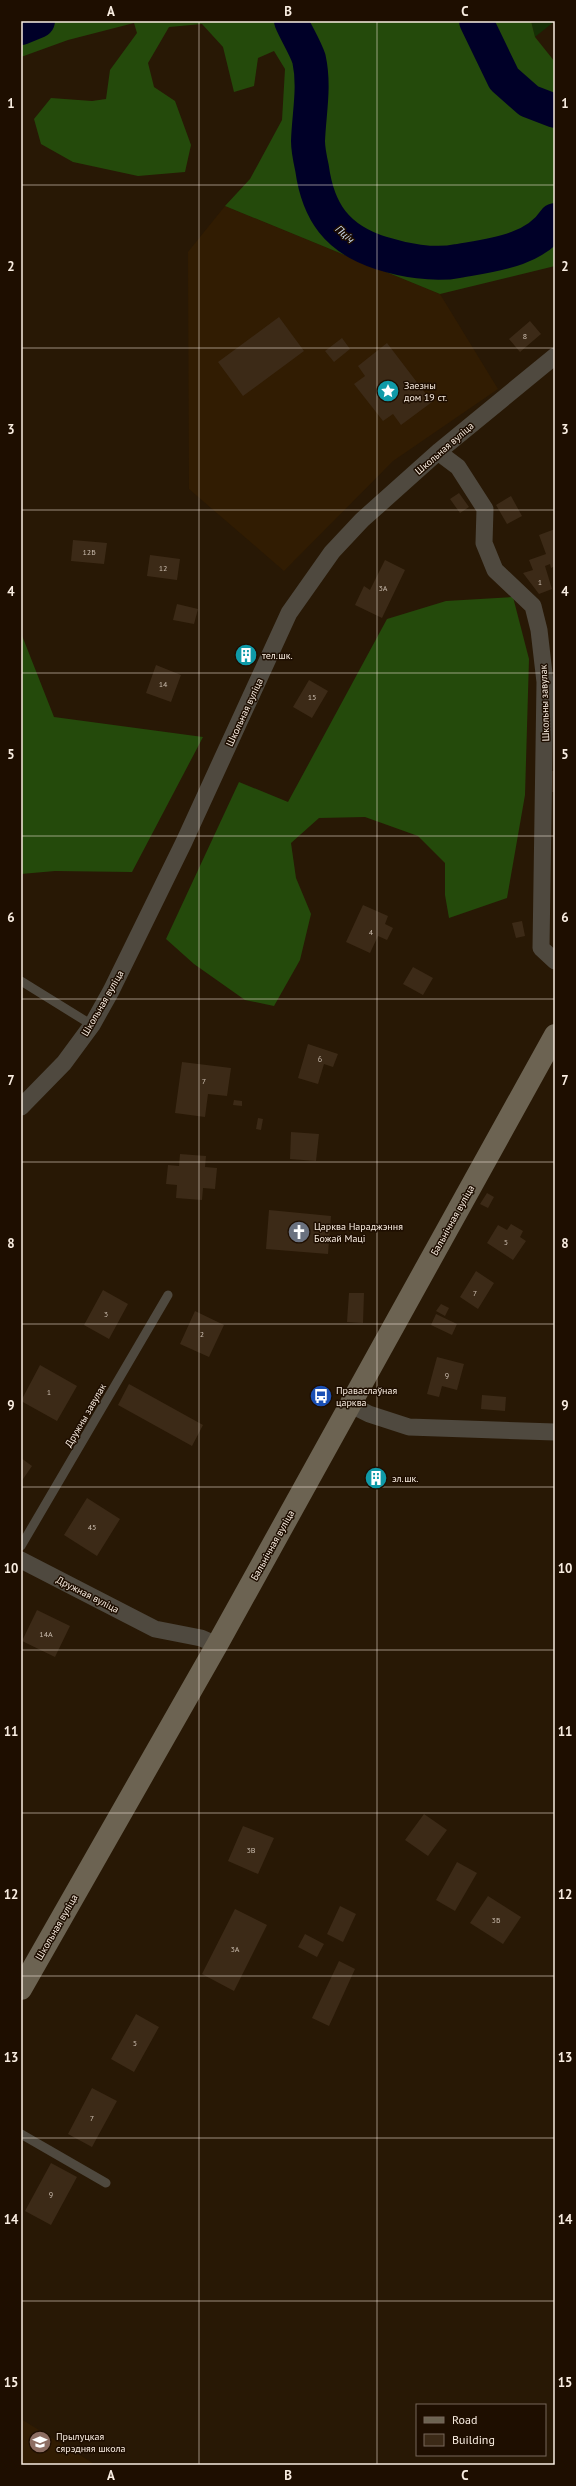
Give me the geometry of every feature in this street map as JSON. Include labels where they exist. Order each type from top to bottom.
[{"type":"street","name":"Школьная вуліца","points":[[21,1107],[64,1063],[92,1025],[111,991],[184,842],[289,613],[332,552],[362,520],[438,452],[555,356]]},
{"type":"street","name":"Школьны завулак","points":[[438,452],[458,467],[485,509],[484,543],[495,570],[533,606],[539,630],[545,682],[541,948],[555,961]]},
{"type":"street","name":"Бальнічная вуліца","points":[[194,1685],[555,1035]]},
{"type":"street","points":[[349,1404],[409,1427],[555,1432]]},
{"type":"street","name":"Дружная вуліца","points":[[21,1560],[155,1629],[201,1638],[217,1645]]},
{"type":"street","name":"Школьная вуліца","points":[[21,1989],[194,1685]]},
{"type":"lane","points":[[21,981],[92,1025]]},
{"type":"lane","name":"Дружны завулак","points":[[21,1546],[168,1295]]},
{"type":"lane","points":[[21,2134],[106,2183]]},
{"type":"shaded area","points":[[225,206],[440,294],[498,389],[393,461],[284,571],[189,489],[188,252]]},
{"type":"shaded area","name":"Прылуцкая сярэдняя школа","points":[[21,2419],[96,2465],[21,2465]]},
{"type":"green space","points":[[21,21],[531,21],[535,37],[555,62],[555,266],[440,294],[225,206],[250,179],[282,120],[285,69],[274,51],[258,58],[254,86],[234,92],[223,47],[202,24],[169,27],[148,63],[154,87],[175,101],[191,145],[185,172],[138,176],[73,162],[41,144],[34,119],[51,98],[92,101],[106,99],[110,70],[137,33],[134,23],[68,40],[21,57]]},
{"type":"green space","points":[[531,21],[555,21],[535,37]]},
{"type":"green space","points":[[513,597],[529,659],[525,795],[507,898],[449,918],[445,895],[445,863],[418,836],[365,817],[319,818],[291,843],[296,878],[311,914],[300,960],[274,1006],[245,1000],[194,964],[166,939],[239,782],[288,802],[387,619],[446,601]]},
{"type":"green space","points":[[21,633],[54,717],[203,737],[132,872],[55,871],[21,874]]},
{"type":"building","points":[[279,317],[304,351],[243,396],[218,362]]},
{"type":"building","points":[[530,321],[541,334],[520,352],[509,339]]},
{"type":"building","points":[[342,338],[350,349],[334,362],[325,351]]},
{"type":"building","points":[[387,343],[432,402],[401,425],[393,414],[383,421],[354,384],[365,376],[358,366]]},
{"type":"building","points":[[459,493],[469,507],[460,513],[450,499]]},
{"type":"building","points":[[511,496],[522,516],[507,524],[496,505]]},
{"type":"building","points":[[555,529],[555,566],[551,568],[550,564],[545,566],[552,589],[539,594],[523,573],[533,570],[529,560],[546,554],[539,535]]},
{"type":"building","points":[[73,540],[107,543],[104,564],[71,561]]},
{"type":"building","points":[[150,555],[180,559],[177,580],[147,576]]},
{"type":"building","points":[[385,560],[405,570],[382,618],[355,605],[364,586],[370,590]]},
{"type":"building","points":[[177,604],[198,609],[194,624],[173,620]]},
{"type":"building","points":[[156,665],[181,675],[171,702],[146,693]]},
{"type":"building","points":[[309,680],[328,691],[312,718],[293,707]]},
{"type":"building","points":[[552,771],[555,771],[555,792],[552,792]]},
{"type":"building","points":[[363,905],[388,916],[385,924],[393,928],[387,940],[378,936],[370,953],[346,942]]},
{"type":"building","points":[[522,921],[525,936],[516,938],[512,923]]},
{"type":"building","points":[[413,967],[433,978],[423,995],[403,984]]},
{"type":"building","points":[[308,1044],[338,1054],[333,1067],[324,1064],[318,1084],[298,1078]]},
{"type":"building","points":[[182,1062],[231,1068],[227,1096],[208,1094],[205,1117],[175,1113]]},
{"type":"building","points":[[234,1100],[242,1101],[242,1106],[233,1105]]},
{"type":"building","points":[[258,1118],[263,1119],[261,1130],[256,1129]]},
{"type":"building","points":[[291,1132],[319,1134],[316,1161],[290,1159]]},
{"type":"building","points":[[180,1154],[206,1156],[205,1167],[217,1168],[215,1189],[203,1188],[202,1200],[176,1198],[177,1185],[166,1184],[168,1165],[179,1166]]},
{"type":"building","points":[[487,1193],[494,1197],[488,1208],[480,1204]]},
{"type":"building","name":"Царква Нараджэння Божай Маці","points":[[269,1210],[331,1216],[328,1254],[266,1249]]},
{"type":"building","points":[[511,1224],[523,1231],[520,1237],[526,1241],[513,1260],[487,1243],[498,1225],[507,1230]]},
{"type":"building","points":[[476,1271],[494,1283],[478,1309],[460,1297]]},
{"type":"building","points":[[103,1290],[128,1304],[109,1339],[84,1325]]},
{"type":"building","points":[[349,1293],[364,1293],[363,1323],[347,1322]]},
{"type":"building","points":[[441,1304],[449,1308],[445,1316],[436,1311]]},
{"type":"building","points":[[195,1311],[224,1325],[209,1357],[180,1344]]},
{"type":"building","points":[[436,1314],[457,1324],[452,1335],[431,1325]]},
{"type":"building","points":[[437,1357],[464,1364],[457,1390],[442,1386],[439,1397],[427,1394]]},
{"type":"building","points":[[40,1365],[77,1386],[57,1421],[21,1401]]},
{"type":"building","points":[[129,1384],[203,1425],[192,1446],[118,1405]]},
{"type":"building","points":[[482,1395],[506,1397],[505,1411],[481,1409]]},
{"type":"building","points":[[21,1458],[32,1466],[21,1482]]},
{"type":"building","points":[[87,1498],[120,1519],[97,1556],[64,1535]]},
{"type":"building","points":[[37,1610],[70,1626],[55,1657],[22,1641]]},
{"type":"building","points":[[424,1814],[447,1830],[428,1856],[405,1840]]},
{"type":"building","points":[[243,1826],[274,1838],[258,1874],[228,1861]]},
{"type":"building","points":[[457,1862],[477,1873],[455,1911],[436,1900]]},
{"type":"building","points":[[488,1896],[521,1917],[503,1944],[470,1923]]},
{"type":"building","points":[[340,1906],[356,1914],[343,1942],[327,1934]]},
{"type":"building","points":[[235,1909],[267,1925],[234,1991],[202,1974]]},
{"type":"building","points":[[305,1934],[324,1944],[317,1957],[298,1947]]},
{"type":"building","points":[[339,1961],[355,1969],[329,2026],[312,2018]]},
{"type":"building","points":[[136,2014],[159,2027],[134,2072],[111,2059]]},
{"type":"building","points":[[92,2088],[117,2101],[92,2147],[68,2134]]},
{"type":"building","points":[[51,2163],[77,2177],[51,2225],[25,2211]]},
{"type":"waterway","name":"Пціч","points":[[21,28],[38,21]]},
{"type":"waterway","name":"Пціч","points":[[291,21],[307,54],[311,69],[312,90],[308,144],[315,184],[325,211],[341,232],[352,240],[381,253],[419,262],[439,263],[498,254],[512,250],[536,239],[555,220]]},
{"type":"waterway","name":"Пціч","points":[[476,21],[504,79],[529,101],[555,111]]},
{"type":"place","name":"Заезны дом 19 ст.","points":[[388,391]]},
{"type":"place","name":"тел.шк.","points":[[246,655]]},
{"type":"place","name":"Царква Нараджэння Божай Маці","points":[[299,1232]]},
{"type":"place","name":"Праваслаўная царква","points":[[321,1396]]},
{"type":"place","name":"эл.шк.","points":[[376,1478]]},
{"type":"place","name":"Прылуцкая сярэдняя школа","points":[[40,2442]]}]
